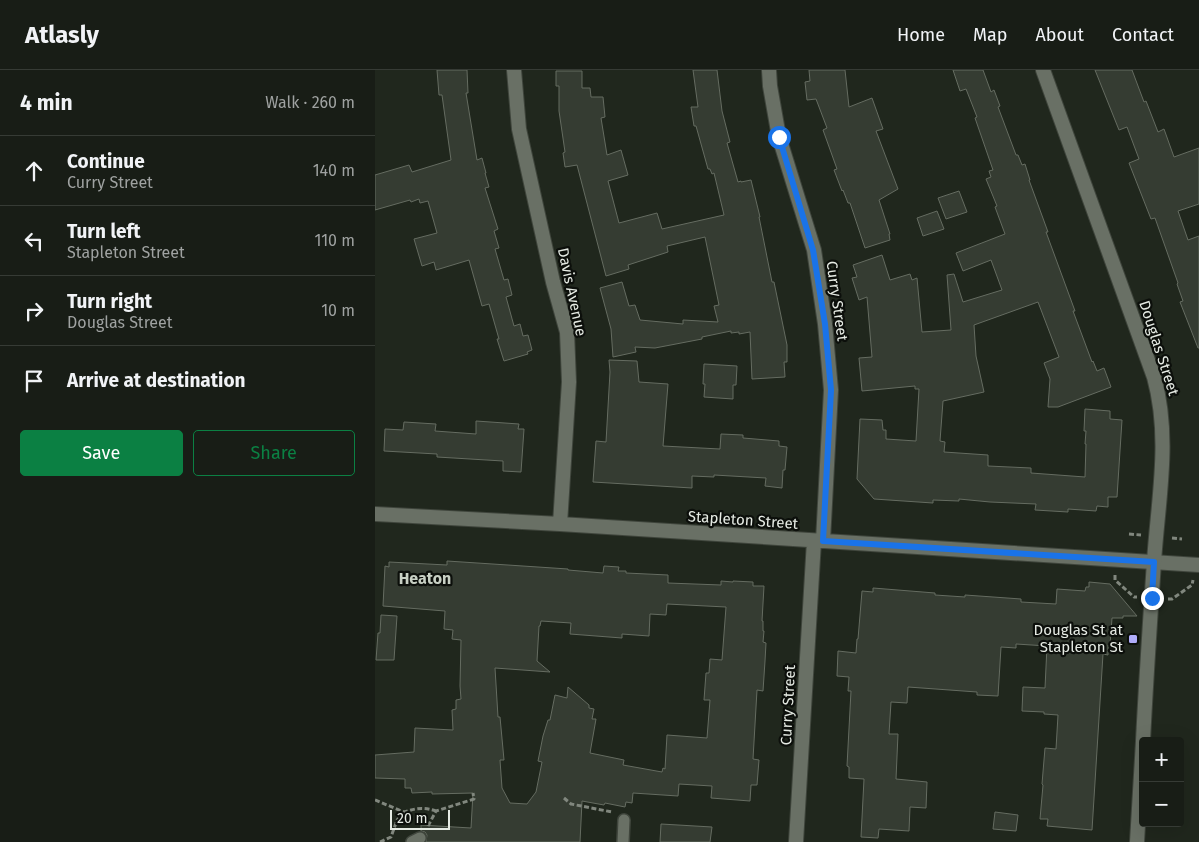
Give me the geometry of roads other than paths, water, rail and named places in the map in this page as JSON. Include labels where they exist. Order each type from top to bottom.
[{"type":"street","name":"Davis Avenue","points":[[514,70],[519,129],[553,282],[567,332],[569,382],[561,524]]},
{"type":"street","name":"Curry Street","points":[[769,70],[779,137],[813,250],[825,324],[831,390],[796,842]]},
{"type":"street","name":"Douglas Street","points":[[1043,70],[1159,392],[1163,461],[1154,562],[1143,737]]},
{"type":"street","name":"Stapleton Street","points":[[375,514],[561,524],[1199,565]]},
{"type":"street","name":"Douglas Street","points":[[1137,842],[1141,782]]},
{"type":"lane","points":[[623,842],[624,820]]},
{"type":"place","name":"Douglas St at Stapleton St","points":[[1133,639]]},
{"type":"district","name":"Heaton","points":[[425,578]]}]
